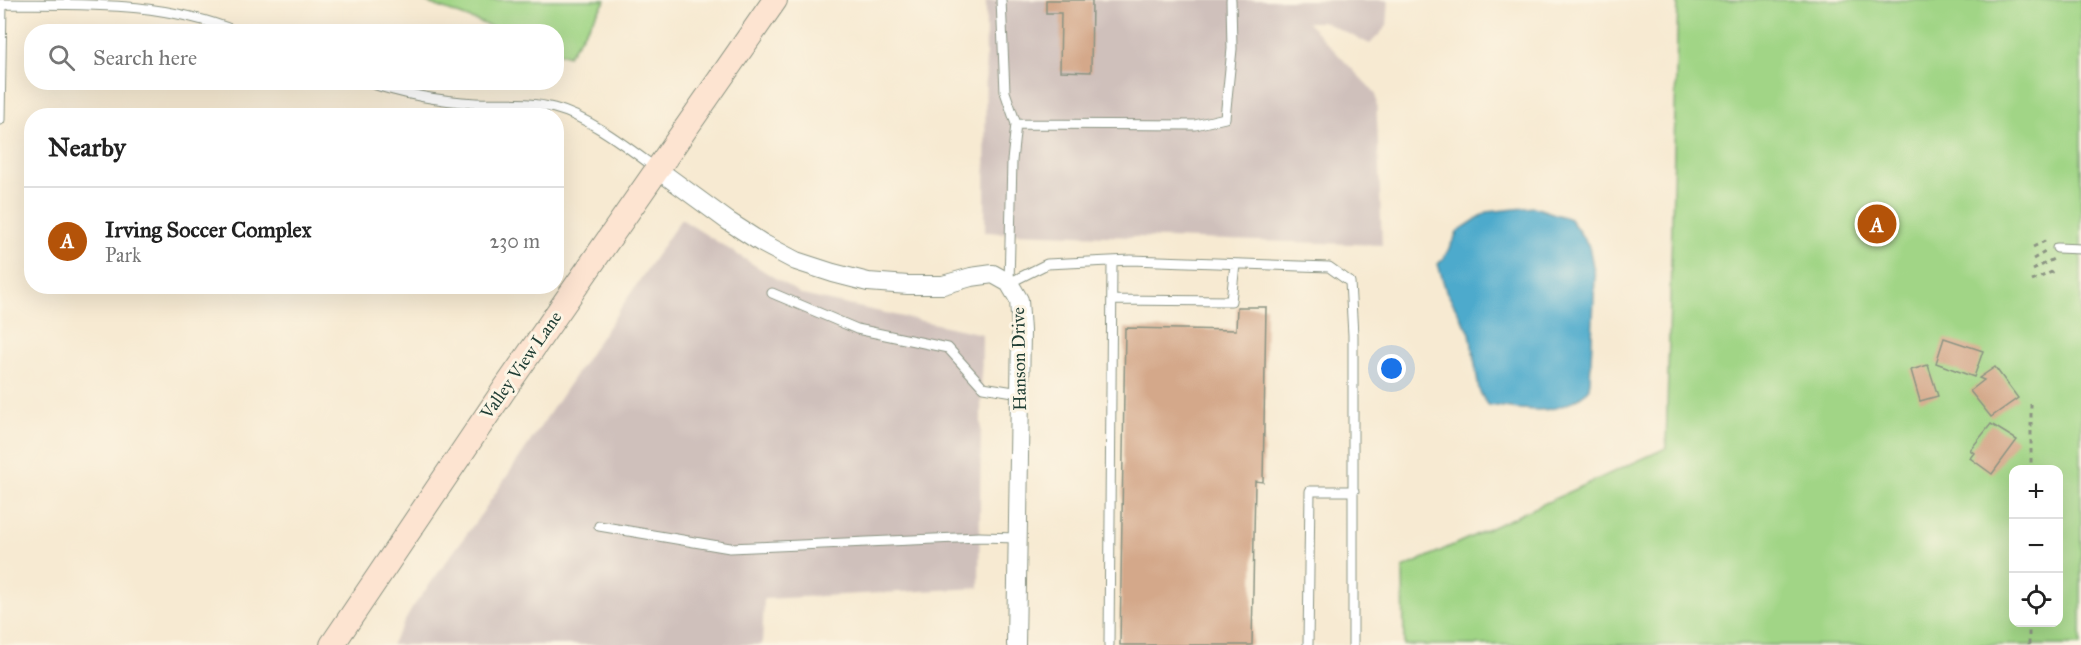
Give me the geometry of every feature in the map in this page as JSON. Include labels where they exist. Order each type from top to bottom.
[{"type":"main road","name":"Valley View Lane","points":[[332,645],[506,387],[775,0]]},
{"type":"street","name":"Hanson Drive","points":[[657,169],[728,220],[796,261],[868,282],[943,285],[993,274],[1009,283],[1019,300],[1021,331],[1016,645]]},
{"type":"lane","points":[[1001,0],[1005,92],[1016,124],[1012,161],[1009,283],[1047,264],[1112,261],[1329,267],[1350,282],[1353,335],[1353,645]]},
{"type":"lane","points":[[1016,124],[1195,125],[1225,118],[1232,50],[1231,0]]},
{"type":"lane","points":[[0,120],[1,4],[147,8],[178,12],[214,24]]},
{"type":"lane","points":[[395,90],[447,100],[526,104],[554,108]]},
{"type":"lane","points":[[564,112],[612,138],[657,169]]},
{"type":"lane","points":[[2057,253],[2081,249]]},
{"type":"lane","points":[[1109,645],[1112,261]]},
{"type":"lane","points":[[1112,300],[1231,301],[1235,264]]},
{"type":"lane","points":[[772,292],[857,329],[948,348],[983,387],[1020,393]]},
{"type":"lane","points":[[1308,645],[1310,491],[1353,490]]},
{"type":"lane","points":[[599,526],[730,549],[979,537],[1018,538]]},
{"type":"path","points":[[2033,248],[2049,239]]},
{"type":"path","points":[[2032,270],[2057,253]]},
{"type":"path","points":[[2032,281],[2056,270]]},
{"type":"path","points":[[2031,404],[2031,465]]},
{"type":"path","points":[[2028,645],[2029,627]]},
{"type":"shaded area","points":[[986,0],[1389,0],[1387,26],[1370,44],[1324,22],[1307,22],[1376,94],[1382,245],[985,232]]},
{"type":"shaded area","points":[[681,219],[802,295],[982,334],[979,588],[764,599],[762,645],[391,645],[413,607],[480,516]]},
{"type":"green space","points":[[420,0],[606,0],[568,56],[564,55],[564,24],[484,24]]},
{"type":"green space","points":[[1678,0],[2081,0],[2081,645],[1404,645],[1403,568],[1666,448]]},
{"type":"water","points":[[1534,207],[1570,219],[1589,246],[1595,277],[1588,391],[1564,406],[1552,409],[1527,410],[1487,405],[1479,390],[1470,333],[1446,291],[1438,264],[1444,258],[1458,231],[1487,212]]},
{"type":"building","points":[[1046,0],[1092,0],[1091,72],[1060,71],[1061,13],[1046,13]]},
{"type":"building","points":[[1237,307],[1266,307],[1263,482],[1255,481],[1252,645],[1120,645],[1125,328],[1236,330]]},
{"type":"building","points":[[1944,338],[1983,351],[1974,377],[1936,363]]},
{"type":"building","points":[[1928,365],[1938,396],[1920,401],[1911,370]]},
{"type":"building","points":[[1995,367],[2018,398],[1991,417],[1970,391],[1984,380],[1979,378]]},
{"type":"building","points":[[1991,424],[2017,440],[1992,474],[1970,458],[1974,453],[1970,450]]},
{"type":"place","name":"Irving Soccer Complex","points":[[1877,224]]}]
